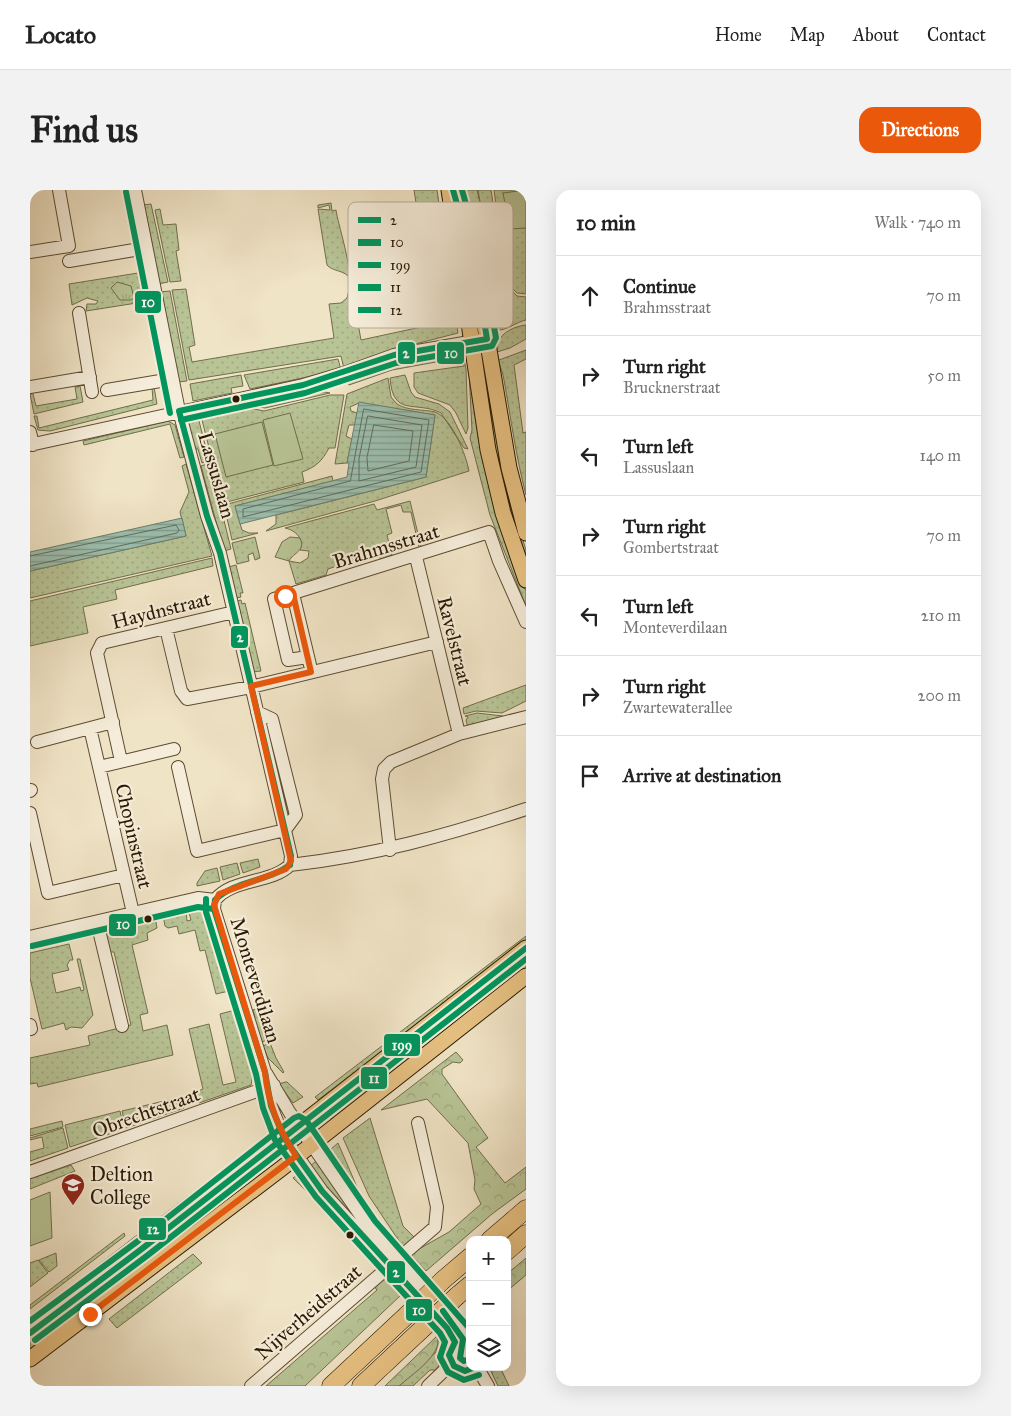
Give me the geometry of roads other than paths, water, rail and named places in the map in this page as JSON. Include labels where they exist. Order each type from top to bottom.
[{"type":"highway","points":[[494,1236],[526,1208]]},
{"type":"highway","points":[[511,1247],[526,1234]]},
{"type":"highway","points":[[331,1386],[443,1280],[466,1261]]},
{"type":"highway","points":[[360,1386],[464,1290]]},
{"type":"highway","points":[[366,1386],[384,1365]]},
{"type":"highway","points":[[326,1386],[350,1369]]},
{"type":"main road","points":[[478,328],[509,468],[526,533]]},
{"type":"main road","points":[[480,340],[494,481],[508,530],[526,580]]},
{"type":"main road","points":[[30,1333],[143,1248],[526,948]]},
{"type":"main road","points":[[30,1359],[312,1144],[526,976]]},
{"type":"street","points":[[30,252],[69,246],[59,190]]},
{"type":"street","name":"Lassuslaan","points":[[135,190],[179,411],[207,516],[220,553],[257,712],[272,718],[296,815],[285,830]]},
{"type":"street","points":[[69,261],[146,248]]},
{"type":"street","points":[[79,313],[92,392]]},
{"type":"street","points":[[31,441],[303,385],[344,374],[394,355],[480,340]]},
{"type":"street","points":[[30,387],[90,377]]},
{"type":"street","points":[[108,390],[172,379]]},
{"type":"street","name":"Brahmsstraat","points":[[308,657],[288,660],[273,602],[276,598],[489,532],[499,561],[526,622]]},
{"type":"street","name":"Ravelstraat","points":[[416,556],[459,734]]},
{"type":"street","points":[[293,594],[311,672]]},
{"type":"street","name":"Haydnstraat","points":[[99,648],[102,644],[234,612]]},
{"type":"street","points":[[166,628],[183,697],[193,699],[436,642]]},
{"type":"street","name":"Chopinstraat","points":[[99,648],[98,653],[121,762]]},
{"type":"street","points":[[390,850],[382,779],[384,769],[391,762],[459,734],[526,717]]},
{"type":"street","points":[[37,742],[113,722]]},
{"type":"street","name":"Chopinstraat","points":[[90,728],[133,913]]},
{"type":"street","name":"Chopinstraat","points":[[99,766],[174,749]]},
{"type":"street","points":[[178,766],[197,851],[285,830],[291,856],[290,865]]},
{"type":"street","points":[[30,937],[198,898],[215,900],[225,891],[280,872],[290,865],[390,850],[434,839],[526,809]]},
{"type":"street","points":[[30,813],[48,893],[124,875]]},
{"type":"street","name":"Monteverdilaan","points":[[215,900],[214,909],[270,1087],[277,1124],[296,1156],[322,1192],[394,1263]]},
{"type":"street","points":[[97,922],[122,1026]]},
{"type":"street","name":"Monteverdilaan","points":[[270,1087],[299,1125],[394,1263],[447,1328],[464,1339]]},
{"type":"street","name":"Obrechtstraat","points":[[30,1172],[270,1087]]},
{"type":"street","points":[[394,1263],[435,1227],[438,1217],[418,1122]]},
{"type":"street","name":"Nijverheidstraat","points":[[251,1386],[394,1263]]},
{"type":"street","points":[[464,1339],[450,1352],[452,1363],[462,1370],[466,1369]]},
{"type":"street","points":[[428,1386],[452,1363]]},
{"type":"street","points":[[479,1371],[488,1386]]},
{"type":"water","points":[[359,402],[435,415],[426,477],[240,524],[235,506],[347,477],[349,463],[347,463]]},
{"type":"water","points":[[182,518],[186,536],[30,571],[30,552]]},
{"type":"place","name":"Deltion College","points":[[73,1206]]}]
